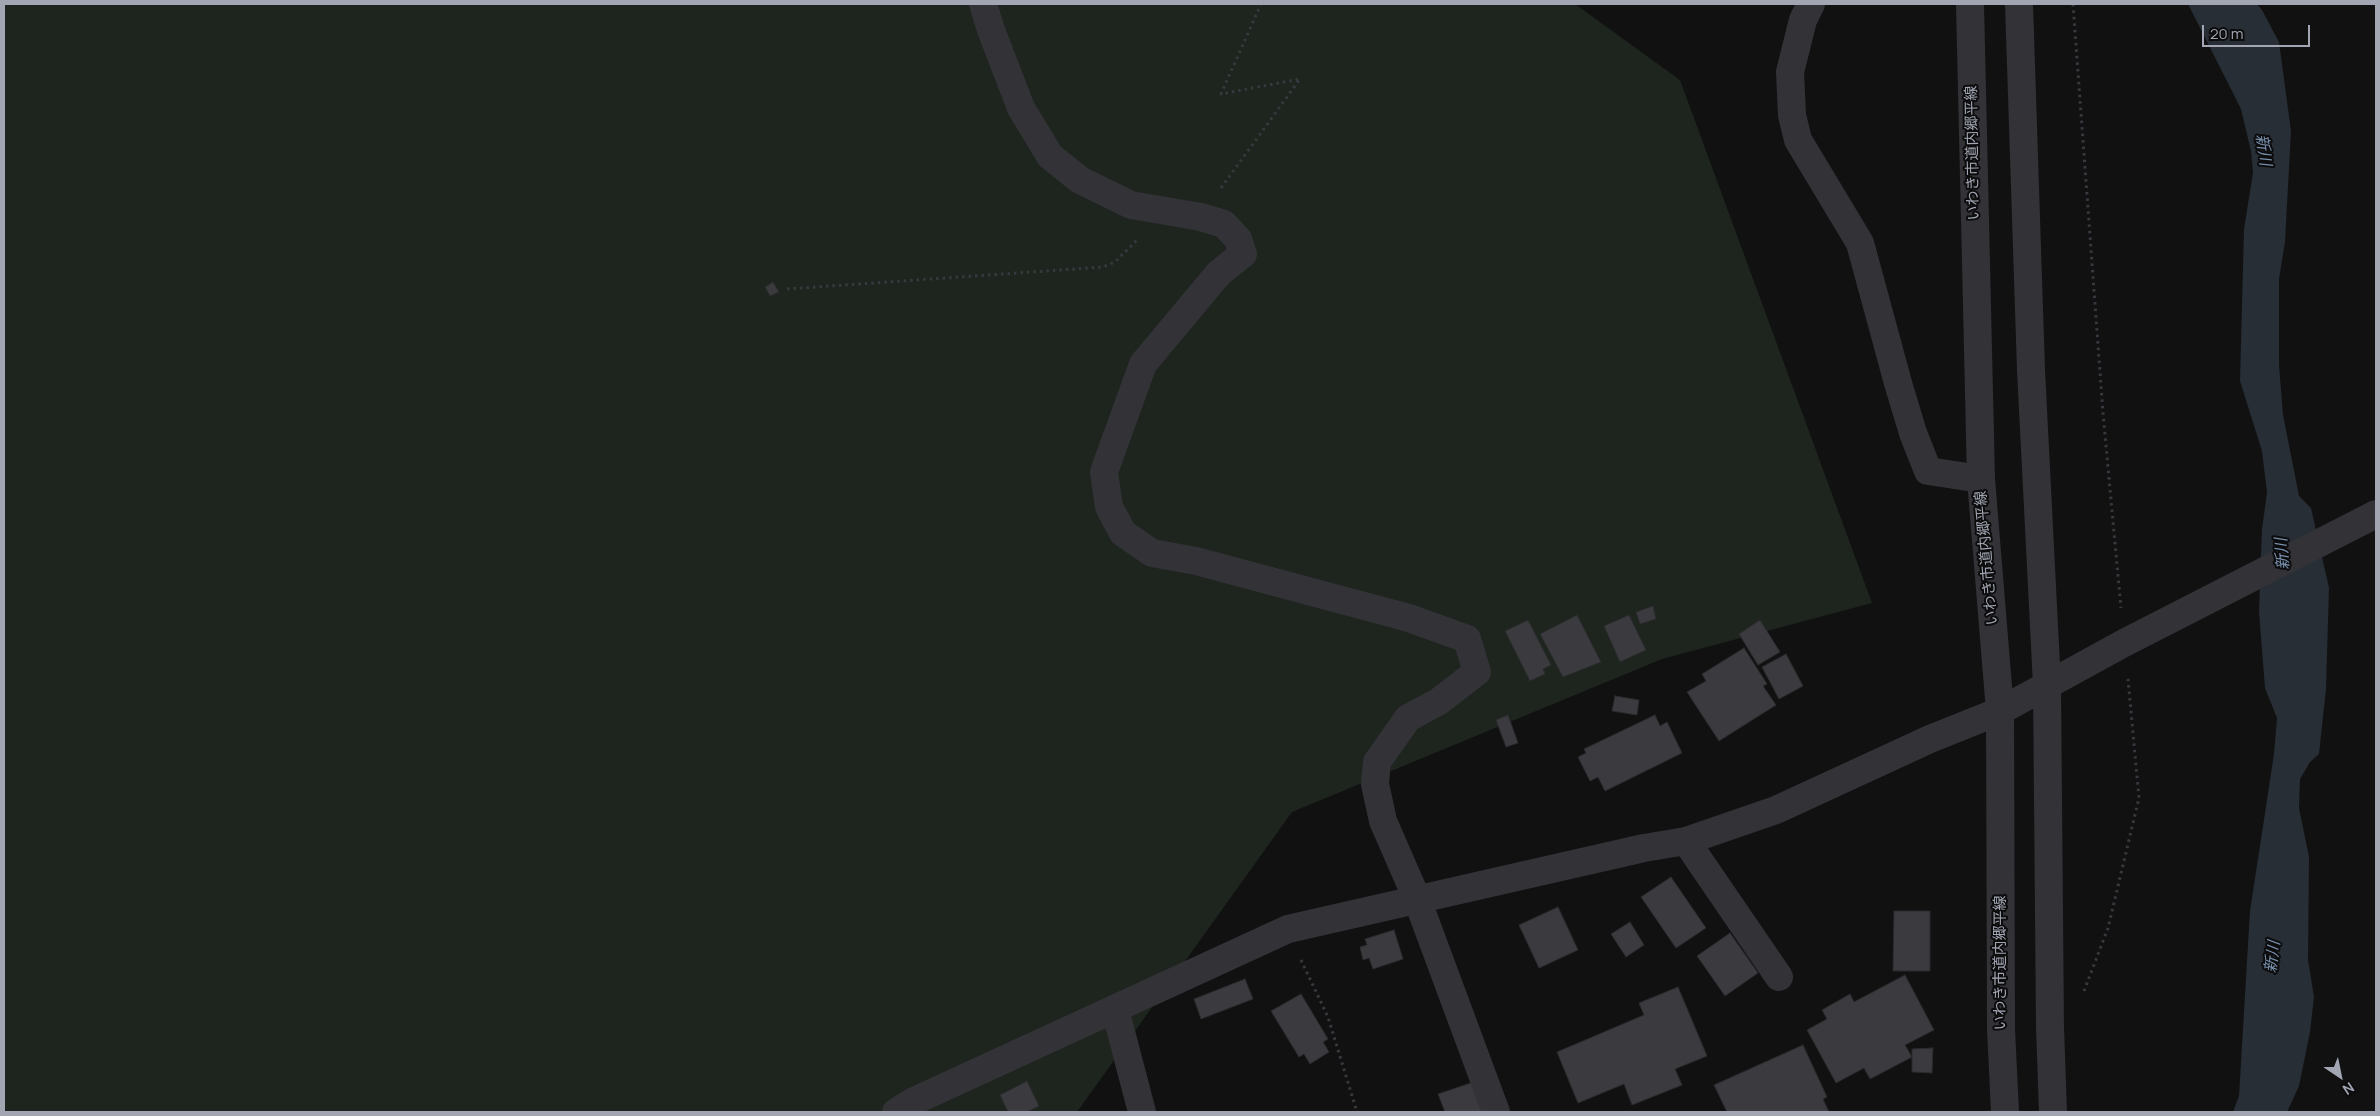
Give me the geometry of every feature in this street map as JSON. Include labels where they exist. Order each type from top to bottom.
[{"type":"street","points":[[983,4],[1021,108],[1050,156],[1080,180],[1131,205],[1200,217],[1224,224],[1238,239],[1243,254],[1220,273],[1143,364],[1104,472],[1109,507],[1122,533],[1152,553],[1196,561],[1409,618],[1466,639],[1477,672],[1438,702],[1408,718],[1377,762],[1375,784],[1384,821],[1417,900],[1496,1112]]},
{"type":"street","points":[[1812,4],[1803,20],[1790,72],[1792,115],[1798,140],[1860,244],[1898,383],[1928,471],[1981,479]]},
{"type":"street","name":"いわき市道内郷平線","points":[[1970,4],[1981,479],[2000,711],[2002,1029],[2005,1112]]},
{"type":"street","points":[[2019,4],[2031,370],[2047,685],[2050,1028],[2054,1112]]},
{"type":"street","points":[[896,1112],[912,1102],[1288,929],[1644,848],[1686,841],[1776,810],[1930,739],[2000,711],[2124,643],[2376,514]]},
{"type":"street","points":[[1686,841],[1779,977]]},
{"type":"street","points":[[1115,1009],[1142,1112]]},
{"type":"path","points":[[1200,217],[1300,79],[1221,94],[1262,4]]},
{"type":"path","points":[[2072,4],[2103,413],[2139,798],[2108,928],[2080,1000]]},
{"type":"path","points":[[787,289],[1103,267],[1115,262],[1136,242],[1155,209]]},
{"type":"path","points":[[1288,929],[1328,1017],[1356,1112]]},
{"type":"shaded area","points":[[4,4],[1575,4],[1680,80],[1872,603],[1662,659],[1292,812],[1077,1112],[4,1112]]},
{"type":"water","name":"新川","points":[[2188,4],[2257,4],[2262,10],[2279,42],[2291,131],[2285,242],[2279,279],[2279,365],[2283,415],[2299,496],[2311,508],[2329,588],[2326,689],[2319,754],[2310,762],[2300,779],[2299,808],[2309,857],[2308,960],[2314,997],[2310,1032],[2299,1086],[2287,1112],[2233,1112],[2239,1096],[2250,911],[2274,754],[2277,718],[2265,688],[2259,612],[2262,529],[2267,493],[2262,451],[2240,381],[2244,229],[2253,173],[2251,151],[2241,109]]},
{"type":"building","points":[[773,282],[779,292],[770,296],[765,287]]},
{"type":"building","points":[[1653,606],[1656,619],[1640,624],[1636,612]]},
{"type":"building","points":[[1577,615],[1601,662],[1563,677],[1540,634]]},
{"type":"building","points":[[1629,615],[1646,650],[1620,662],[1604,626]]},
{"type":"building","points":[[1528,620],[1551,665],[1543,669],[1545,674],[1530,681],[1505,631]]},
{"type":"building","points":[[1760,620],[1780,652],[1758,665],[1739,634]]},
{"type":"building","points":[[1744,648],[1767,684],[1763,686],[1776,705],[1719,741],[1687,692],[1706,681],[1702,674]]},
{"type":"building","points":[[1786,654],[1803,686],[1779,699],[1762,667]]},
{"type":"building","points":[[1615,696],[1639,700],[1637,715],[1612,711]]},
{"type":"building","points":[[1508,715],[1518,743],[1506,747],[1496,720]]},
{"type":"building","points":[[1655,715],[1660,726],[1667,722],[1682,753],[1605,791],[1598,777],[1590,781],[1578,757],[1586,753],[1584,749]]},
{"type":"building","points":[[1671,877],[1706,928],[1676,948],[1641,897]]},
{"type":"building","points":[[1558,907],[1578,950],[1539,968],[1519,925]]},
{"type":"building","points":[[1894,911],[1930,911],[1930,971],[1893,971]]},
{"type":"building","points":[[1630,922],[1644,945],[1626,957],[1611,934]]},
{"type":"building","points":[[1394,930],[1403,959],[1373,969],[1369,958],[1363,960],[1360,947],[1367,945],[1365,939]]},
{"type":"building","points":[[1730,933],[1758,973],[1725,996],[1697,956]]},
{"type":"building","points":[[1905,975],[1934,1030],[1905,1045],[1912,1057],[1870,1079],[1864,1068],[1836,1083],[1807,1030],[1827,1019],[1822,1010],[1850,994],[1854,1002]]},
{"type":"building","points":[[1245,979],[1253,999],[1201,1019],[1194,999]]},
{"type":"building","points":[[1678,987],[1707,1056],[1675,1069],[1682,1085],[1632,1105],[1624,1084],[1578,1103],[1557,1052],[1644,1015],[1639,1003]]},
{"type":"building","points":[[1301,994],[1328,1039],[1323,1042],[1329,1052],[1310,1064],[1304,1054],[1299,1057],[1271,1011]]},
{"type":"building","points":[[1803,1045],[1827,1097],[1823,1099],[1829,1112],[1727,1112],[1714,1085]]},
{"type":"building","points":[[1933,1048],[1932,1073],[1912,1072],[1912,1049]]},
{"type":"building","points":[[1027,1081],[1039,1106],[1027,1112],[1008,1112],[1000,1095]]},
{"type":"building","points":[[1474,1082],[1484,1112],[1445,1112],[1438,1094]]}]
